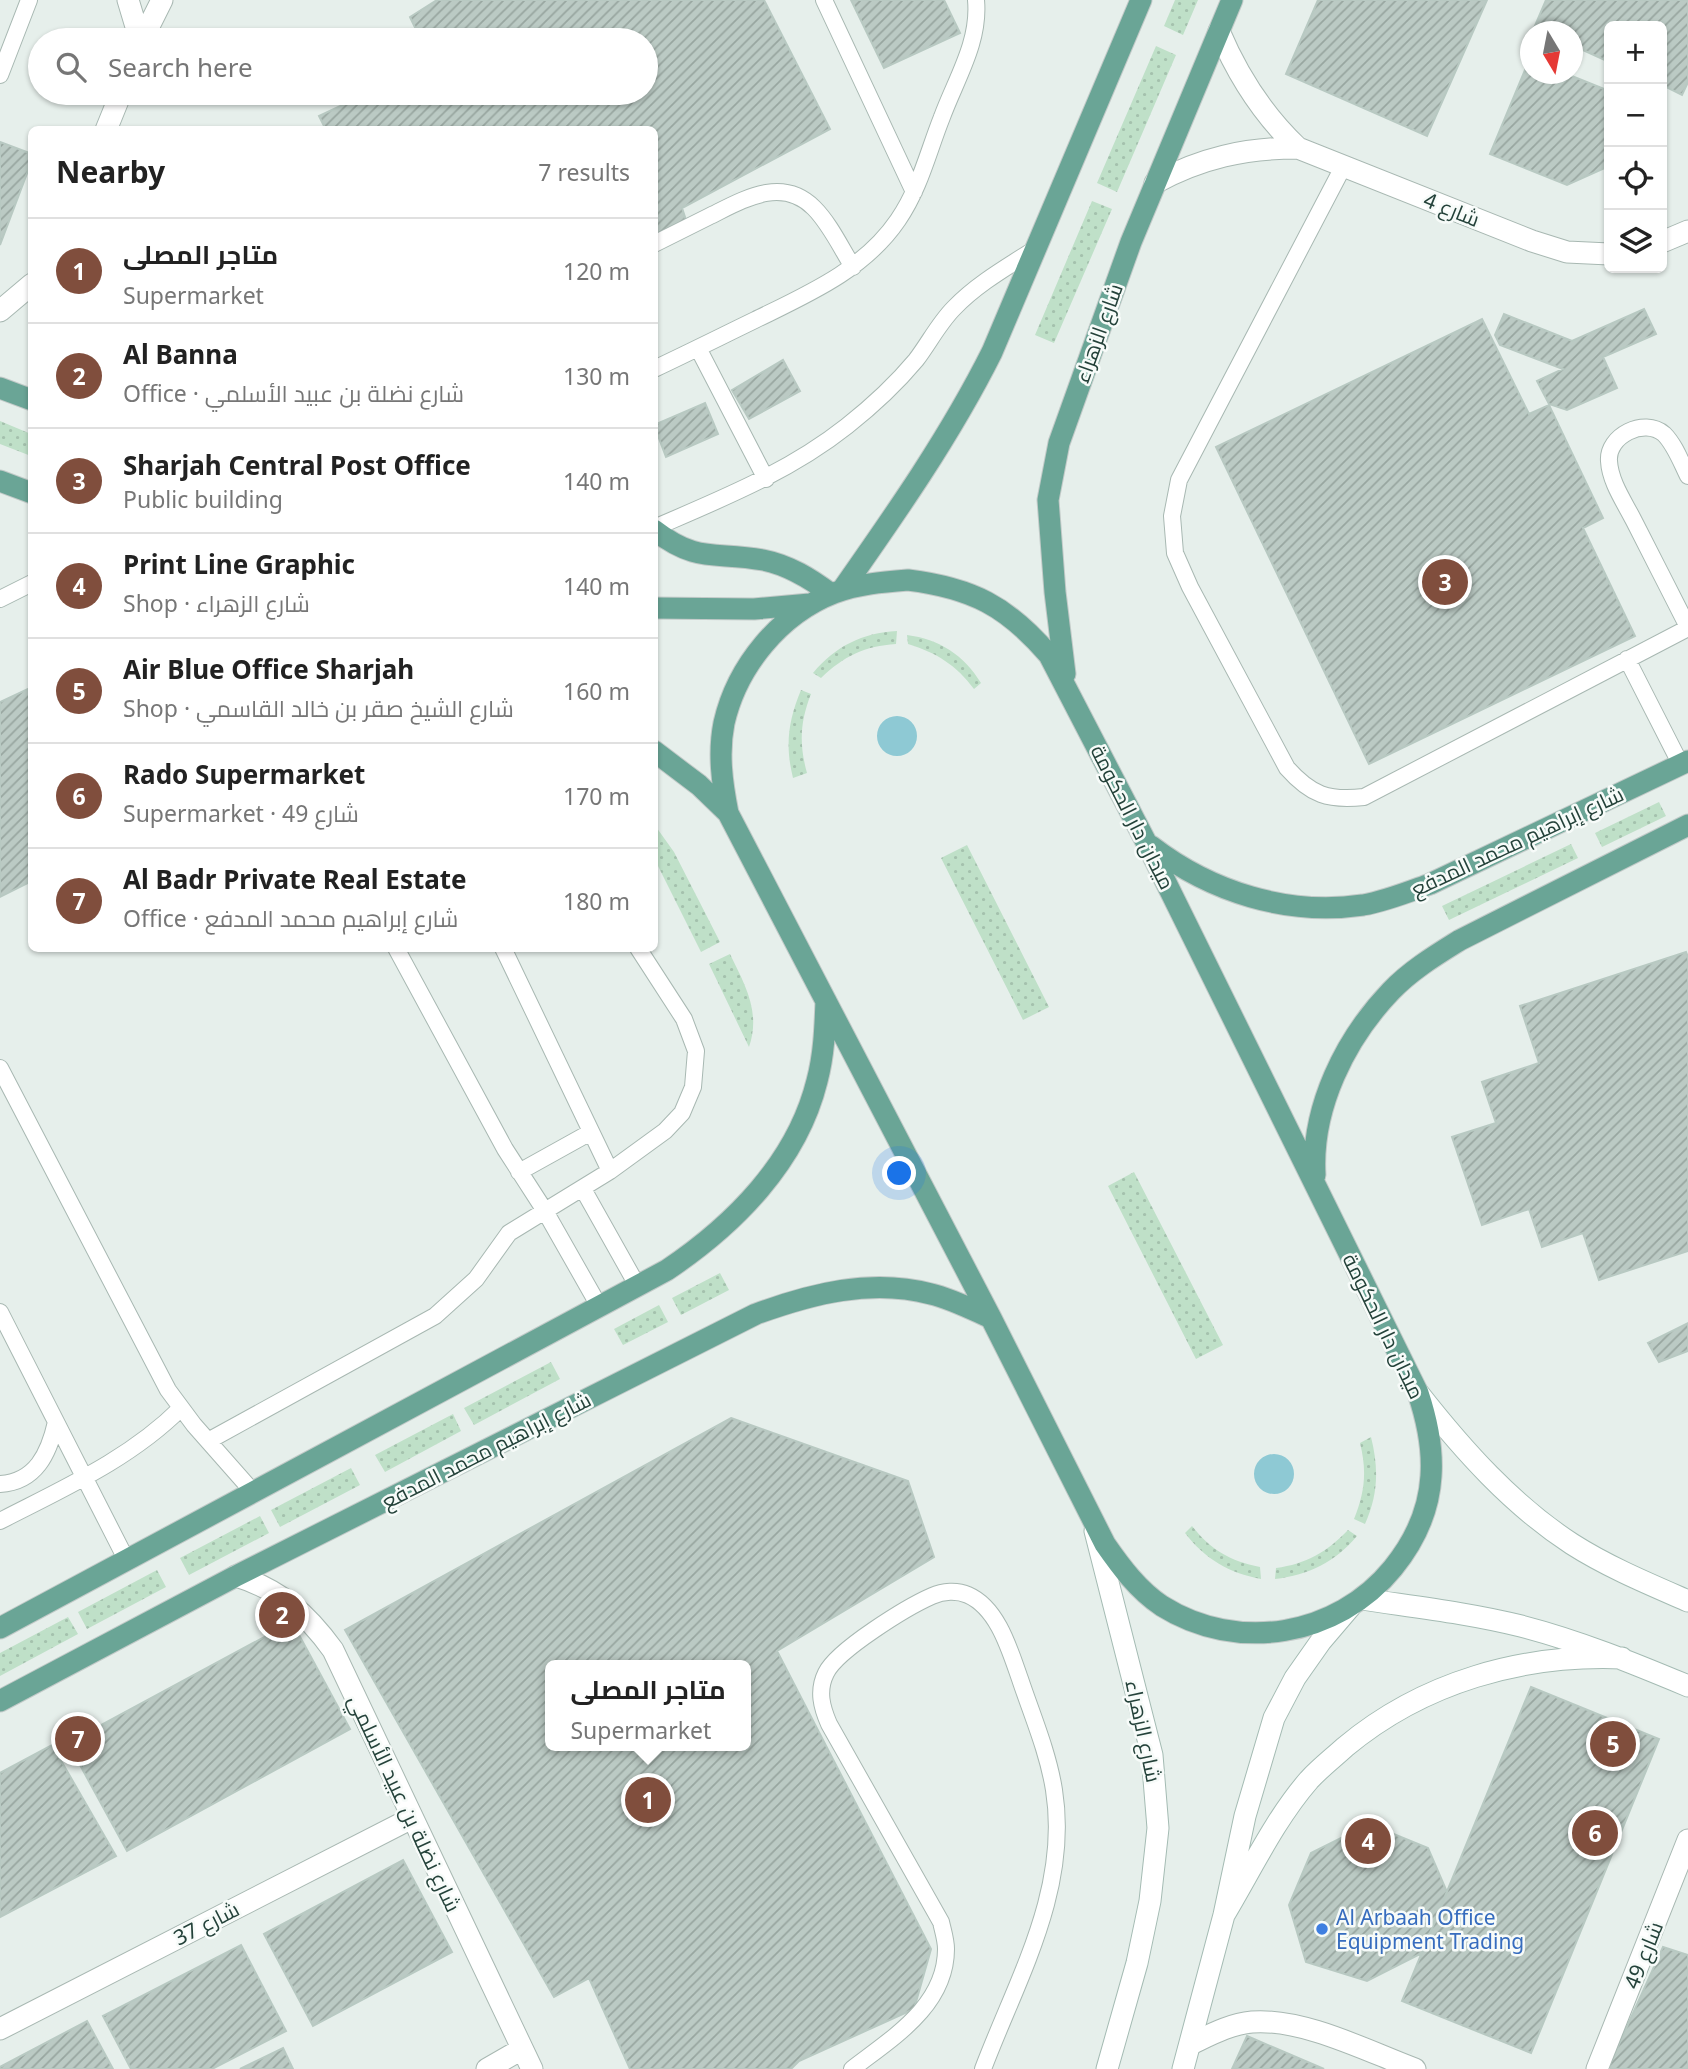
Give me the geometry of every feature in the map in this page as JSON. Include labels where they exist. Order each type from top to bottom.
[{"type":"main road","points":[[658,608],[742,609],[829,596],[922,475],[971,394],[992,352],[1141,0]]},
{"type":"main road","name":"شارع الزهراء","points":[[1066,683],[1048,500],[1059,443],[1088,357],[1155,183],[1232,0]]},
{"type":"main road","points":[[0,388],[28,398]]},
{"type":"main road","points":[[0,481],[28,492]]},
{"type":"main road","points":[[658,532],[670,542],[707,556],[765,560],[783,566],[809,578],[829,596]]},
{"type":"main road","name":"ميدان دار الحكومة","points":[[908,580],[940,584],[972,594],[1001,610],[1027,630],[1049,655],[1066,683],[1418,1393],[1427,1420],[1431,1478],[1426,1506],[1416,1533],[1401,1558],[1383,1580],[1356,1603],[1325,1620],[1289,1630],[1241,1633],[1186,1619],[1161,1605],[1139,1587],[1120,1566],[1092,1518],[728,813],[722,783],[724,723],[747,666],[765,642],[788,621],[829,596],[874,582],[908,580]]},
{"type":"main road","points":[[658,754],[699,785],[728,813]]},
{"type":"main road","name":"شارع إبراهيم محمد المدفع","points":[[1146,842],[1201,879],[1241,894],[1297,906],[1331,908],[1365,905],[1430,884],[1685,763]]},
{"type":"main road","points":[[1315,1184],[1313,1155],[1328,1092],[1357,1033],[1393,990],[1436,954],[1460,940],[1688,825]]},
{"type":"main road","points":[[0,1629],[667,1270],[720,1231],[743,1209],[782,1159],[803,1122],[817,1082],[825,1041],[826,999]]},
{"type":"main road","name":"شارع إبراهيم محمد المدفع","points":[[0,1701],[236,1576],[732,1326],[791,1301],[868,1287],[900,1288],[931,1294],[991,1318]]},
{"type":"street","points":[[128,0],[137,28]]},
{"type":"street","points":[[147,28],[162,0]]},
{"type":"street","name":"شارع 4","points":[[1219,31],[1230,58],[1259,107],[1298,148]]},
{"type":"street","points":[[108,126],[116,105]]},
{"type":"street","name":"شارع 4","points":[[1155,183],[1181,169],[1219,156],[1268,148],[1298,148],[1532,241],[1567,252],[1604,254]]},
{"type":"street","points":[[1667,240],[1688,232]]},
{"type":"street","points":[[0,311],[28,287]]},
{"type":"street","points":[[1418,1393],[1450,1434],[1532,1514],[1572,1544],[1598,1559],[1688,1601]]},
{"type":"street","name":"شارع الزهراء","points":[[1092,1518],[1152,1755],[1158,1828],[1156,1864],[1137,1964],[1107,2069]]},
{"type":"street","name":"شارع نضلة بن عبيد الأسلمي","points":[[236,1576],[259,1583],[301,1611],[318,1629],[332,1650],[532,2069]]},
{"type":"street","points":[[1183,2069],[1224,1915],[1245,1815],[1274,1718],[1295,1678],[1321,1641],[1356,1603],[1470,1615],[1522,1626],[1622,1658],[1688,1686]]},
{"type":"street","points":[[1224,1915],[1295,1797],[1329,1760],[1386,1717],[1450,1685],[1518,1665],[1588,1657],[1622,1658]]},
{"type":"street","name":"شارع 37","points":[[0,2029],[412,1818]]},
{"type":"street","name":"شارع 49","points":[[1597,2069],[1688,1840]]},
{"type":"street","points":[[1191,2044],[1220,2030],[1249,2022],[1278,2021],[1307,2028],[1415,2069]]},
{"type":"street","points":[[487,2069],[522,2049]]},
{"type":"lane","points":[[0,75],[29,0]]},
{"type":"lane","points":[[824,0],[914,192]]},
{"type":"lane","points":[[658,367],[815,291],[853,267],[877,246],[898,220],[914,192],[941,117],[972,45],[977,13],[976,0]]},
{"type":"lane","points":[[1343,167],[1179,480],[1172,516],[1175,553],[1190,587],[1287,768],[1302,784],[1321,795],[1342,800],[1364,797],[1688,627],[1616,485],[1608,458],[1613,445],[1622,434],[1634,428],[1649,428],[1662,432],[1671,443],[1688,476]]},
{"type":"lane","points":[[658,242],[743,200],[760,193],[779,191],[797,197],[813,207],[853,267]]},
{"type":"lane","points":[[658,527],[766,479],[847,426],[915,361],[951,310],[974,289],[1035,249]]},
{"type":"lane","points":[[698,348],[766,479]]},
{"type":"lane","points":[[0,599],[28,585]]},
{"type":"lane","points":[[1626,659],[1685,763]]},
{"type":"lane","points":[[398,952],[519,1172],[545,1211],[599,1306]]},
{"type":"lane","points":[[505,952],[610,1171]]},
{"type":"lane","points":[[208,1441],[435,1316],[476,1279],[509,1233],[610,1171],[665,1131],[682,1113],[694,1087],[696,1051],[684,1019],[641,952]]},
{"type":"lane","points":[[0,1068],[153,1363],[181,1408],[254,1493]]},
{"type":"lane","points":[[519,1172],[591,1132]]},
{"type":"lane","points":[[583,1189],[637,1285]]},
{"type":"lane","points":[[0,1312],[127,1561]]},
{"type":"lane","points":[[0,1521],[85,1477],[146,1440],[181,1408]]},
{"type":"lane","points":[[0,1484],[25,1478],[42,1463],[51,1444],[56,1422]]},
{"type":"lane","points":[[852,2069],[906,2026],[932,1999],[943,1975],[946,1948],[942,1922],[829,1724],[822,1708],[821,1691],[825,1675],[834,1660],[847,1649],[883,1624],[932,1596],[950,1591],[968,1595],[983,1605],[1007,1643],[1044,1749],[1054,1790],[1058,1831],[1055,1873],[1040,1926],[983,2069]]},
{"type":"green space","points":[[1175,0],[1198,0],[1183,35],[1164,26]]},
{"type":"green space","points":[[1156,46],[1176,55],[1117,192],[1097,183]]},
{"type":"green space","points":[[1092,201],[1112,209],[1054,343],[1035,335]]},
{"type":"green space","points":[[0,421],[28,433],[28,455],[0,444]]},
{"type":"green space","points":[[897,631],[896,644],[874,647],[856,654],[821,678],[813,673],[831,655],[850,643],[872,635]]},
{"type":"green space","points":[[907,635],[930,640],[950,650],[967,664],[981,683],[974,689],[945,661],[908,644]]},
{"type":"green space","points":[[801,690],[811,694],[802,733],[807,773],[793,778],[789,734]]},
{"type":"green space","points":[[1659,802],[1666,816],[1602,847],[1595,833]]},
{"type":"green space","points":[[658,830],[674,852],[720,942],[701,952],[658,866]]},
{"type":"green space","points":[[1571,844],[1578,858],[1449,920],[1442,906]]},
{"type":"green space","points":[[967,845],[1049,1007],[1023,1020],[941,858]]},
{"type":"green space","points":[[730,954],[750,999],[753,1022],[749,1047],[709,964]]},
{"type":"green space","points":[[1134,1172],[1223,1345],[1196,1359],[1108,1186]]},
{"type":"green space","points":[[720,1273],[729,1290],[681,1315],[672,1298]]},
{"type":"green space","points":[[659,1305],[668,1322],[623,1345],[614,1329]]},
{"type":"green space","points":[[551,1362],[560,1379],[474,1425],[464,1408]]},
{"type":"green space","points":[[453,1414],[461,1431],[385,1472],[375,1455]]},
{"type":"green space","points":[[1371,1437],[1376,1482],[1373,1503],[1365,1524],[1354,1519],[1364,1481],[1360,1443]]},
{"type":"green space","points":[[351,1468],[360,1485],[280,1527],[271,1510]]},
{"type":"green space","points":[[260,1516],[269,1533],[189,1575],[180,1558]]},
{"type":"green space","points":[[1192,1526],[1206,1542],[1222,1553],[1260,1567],[1261,1579],[1228,1569],[1209,1557],[1185,1533]]},
{"type":"green space","points":[[1348,1530],[1357,1536],[1330,1560],[1299,1574],[1275,1579],[1276,1568],[1315,1556]]},
{"type":"green space","points":[[157,1570],[166,1587],[87,1629],[78,1612]]},
{"type":"green space","points":[[68,1617],[78,1634],[0,1676],[0,1653]]},
{"type":"water","points":[[897,716],[905,717],[911,722],[916,728],[916,744],[911,750],[905,755],[897,756],[889,755],[883,750],[878,744],[877,736],[878,728],[883,722],[889,717]]},
{"type":"water","points":[[1274,1454],[1282,1455],[1288,1460],[1293,1466],[1293,1482],[1288,1488],[1282,1493],[1274,1494],[1266,1493],[1260,1488],[1255,1482],[1254,1474],[1255,1466],[1260,1460],[1266,1455]]},
{"type":"building","points":[[437,0],[764,0],[830,129],[682,208],[688,226],[658,241],[658,126],[324,126],[319,116],[342,105],[658,105],[658,28],[415,28],[410,17]]},
{"type":"building","points":[[851,0],[944,0],[960,33],[884,68]]},
{"type":"building","points":[[1318,0],[1487,0],[1427,136],[1286,74]]},
{"type":"building","points":[[1546,0],[1688,0],[1688,82],[1682,95],[1667,88],[1667,21],[1604,21],[1604,60],[1583,50],[1583,21],[1537,21]]},
{"type":"building","points":[[1583,80],[1604,89],[1604,168],[1567,185],[1490,154],[1520,82],[1583,84]]},
{"type":"building","points":[[0,142],[28,152],[28,171],[0,245]]},
{"type":"building","points":[[1644,309],[1656,334],[1603,357],[1617,388],[1567,410],[1549,404],[1537,381],[1563,369],[1500,345],[1495,335],[1504,314],[1572,341]]},
{"type":"building","points":[[1482,319],[1529,414],[1549,405],[1603,518],[1583,528],[1635,636],[1369,764],[1216,447]]},
{"type":"building","points":[[783,360],[800,391],[749,419],[732,390]]},
{"type":"building","points":[[705,403],[718,434],[666,457],[658,436],[658,423]]},
{"type":"building","points":[[28,689],[28,883],[0,897],[0,702]]},
{"type":"building","points":[[1686,952],[1688,1251],[1599,1280],[1583,1233],[1542,1247],[1529,1209],[1482,1225],[1452,1137],[1496,1123],[1482,1082],[1539,1063],[1520,1006]]},
{"type":"building","points":[[1688,1323],[1688,1351],[1659,1362],[1648,1343]]},
{"type":"building","points":[[731,1418],[908,1481],[934,1557],[777,1651],[931,1949],[914,2009],[799,2061],[791,2069],[630,2069],[589,1978],[554,1997],[345,1630]]},
{"type":"building","points":[[292,1622],[350,1729],[127,1851],[68,1743]]},
{"type":"building","points":[[1531,1687],[1659,1739],[1531,2053],[1402,2001]]},
{"type":"building","points":[[52,1745],[116,1856],[0,1917],[0,1773]]},
{"type":"building","points":[[1369,1824],[1428,1848],[1447,1892],[1422,1953],[1367,1981],[1306,1962],[1289,1905],[1311,1853]]},
{"type":"building","points":[[403,1860],[452,1952],[313,2026],[264,1934]]},
{"type":"building","points":[[241,1945],[286,2031],[212,2069],[131,2069],[103,2016]]},
{"type":"building","points":[[1663,1947],[1688,1955],[1688,2069],[1611,2069],[1610,2064]]},
{"type":"building","points":[[87,2021],[113,2069],[0,2069],[0,2067]]},
{"type":"building","points":[[1247,2036],[1324,2069],[1232,2069]]},
{"type":"building","points":[[283,2048],[293,2069],[240,2069]]},
{"type":"place","name":"Sharjah Central Post Office","points":[[1445,582]]},
{"type":"place","name":"Al Banna","points":[[282,1615]]},
{"type":"place","name":"Al Badr Private Real Estate","points":[[78,1739]]},
{"type":"place","name":"Air Blue Office Sharjah","points":[[1613,1744]]},
{"type":"place","name":"متاجر المصلى","points":[[648,1800]]},
{"type":"place","name":"Rado Supermarket","points":[[1595,1833]]},
{"type":"place","name":"Print Line Graphic","points":[[1368,1841]]},
{"type":"place","name":"Al Arbaah Office Equipment Trading","points":[[1322,1929]]}]
